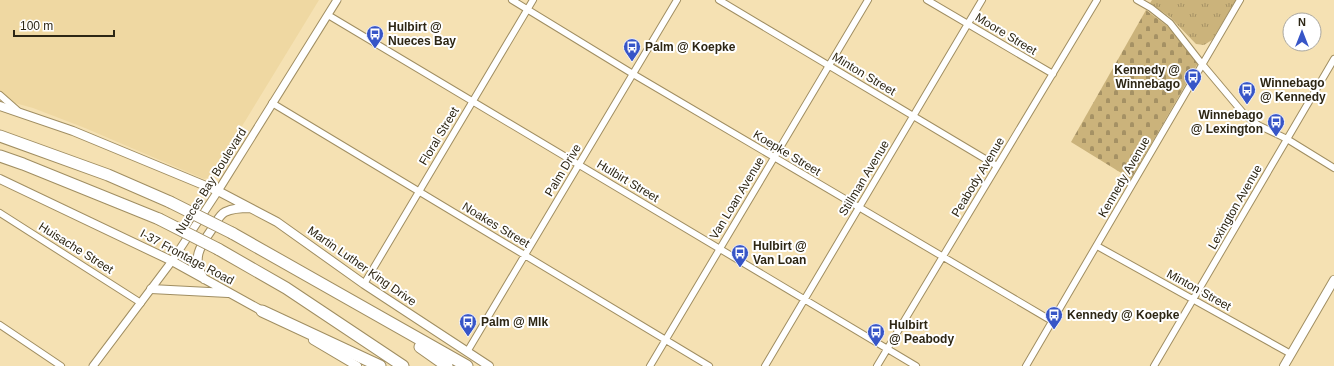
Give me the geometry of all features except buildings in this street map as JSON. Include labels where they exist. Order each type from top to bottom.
[{"type":"highway","points":[[0,136],[66,159],[170,202],[232,233],[467,366]]},
{"type":"highway","points":[[0,156],[159,219],[218,249],[286,288],[403,366]]},
{"type":"highway","points":[[262,311],[380,366]]},
{"type":"highway","points":[[371,313],[447,366]]},
{"type":"main road","points":[[0,106],[18,111],[80,134],[218,191]]},
{"type":"main road","name":"I-37 Frontage Road","points":[[0,179],[172,261],[357,366]]},
{"type":"main road","name":"Martin Luther King Drive","points":[[218,191],[277,222],[364,284],[489,366]]},
{"type":"main road","points":[[204,279],[197,265],[199,247],[223,214],[236,208],[250,208]]},
{"type":"main road","points":[[1284,366],[1334,280]]},
{"type":"main road","points":[[151,289],[230,293]]},
{"type":"street","name":"Nueces Bay Boulevard","points":[[93,366],[172,261],[218,191],[337,0]]},
{"type":"street","name":"Koepke Street","points":[[512,0],[774,158],[1052,321]]},
{"type":"street","name":"Floral Street","points":[[364,284],[533,0]]},
{"type":"street","name":"Palm Drive","points":[[467,352],[677,0]]},
{"type":"street","name":"Minton Street","points":[[719,0],[997,166]]},
{"type":"street","name":"Van Loan Avenue","points":[[650,366],[868,0]]},
{"type":"street","name":"Moore Street","points":[[927,0],[1053,74]]},
{"type":"street","name":"Stillman Avenue","points":[[765,366],[982,0]]},
{"type":"street","name":"Peabody Avenue","points":[[877,366],[1097,0]]},
{"type":"street","points":[[1137,0],[1151,8],[1170,23],[1244,114],[1258,125],[1287,139],[1334,168]]},
{"type":"street","name":"Kennedy Avenue","points":[[1026,366],[1240,0]]},
{"type":"street","name":"Hulbirt Street","points":[[328,15],[916,366]]},
{"type":"street","name":"Lexington Avenue","points":[[1154,366],[1334,59]]},
{"type":"street","points":[[0,95],[18,111]]},
{"type":"street","name":"Noakes Street","points":[[272,103],[709,366]]},
{"type":"street","name":"Huisache Street","points":[[0,213],[141,302]]},
{"type":"street","name":"Minton Street","points":[[1097,246],[1291,354]]},
{"type":"street","points":[[0,325],[61,366]]},
{"type":"shaded area","points":[[0,0],[319,0],[211,177],[204,179],[85,128],[33,108],[0,99]]},
{"type":"green space","points":[[1152,0],[1236,0],[1212,40],[1204,45],[1196,44],[1170,17],[1150,3]]},
{"type":"green space","points":[[1146,10],[1175,32],[1198,63],[1131,179],[1071,142]]},
{"type":"place","name":"Hulbirt @ Nueces Bay","points":[[375,49]]},
{"type":"place","name":"Palm @ Koepke","points":[[632,62]]},
{"type":"place","name":"Kennedy @ Winnebago","points":[[1193,92]]},
{"type":"place","name":"Winnebago @ Kennedy","points":[[1247,105]]},
{"type":"place","name":"Winnebago @ Lexington","points":[[1276,137]]},
{"type":"place","name":"Hulbirt @ Van Loan","points":[[740,268]]},
{"type":"place","name":"Kennedy @ Koepke","points":[[1054,330]]},
{"type":"place","name":"Palm @ Mlk","points":[[468,337]]},
{"type":"place","name":"Hulbirt @ Peabody","points":[[876,347]]}]
